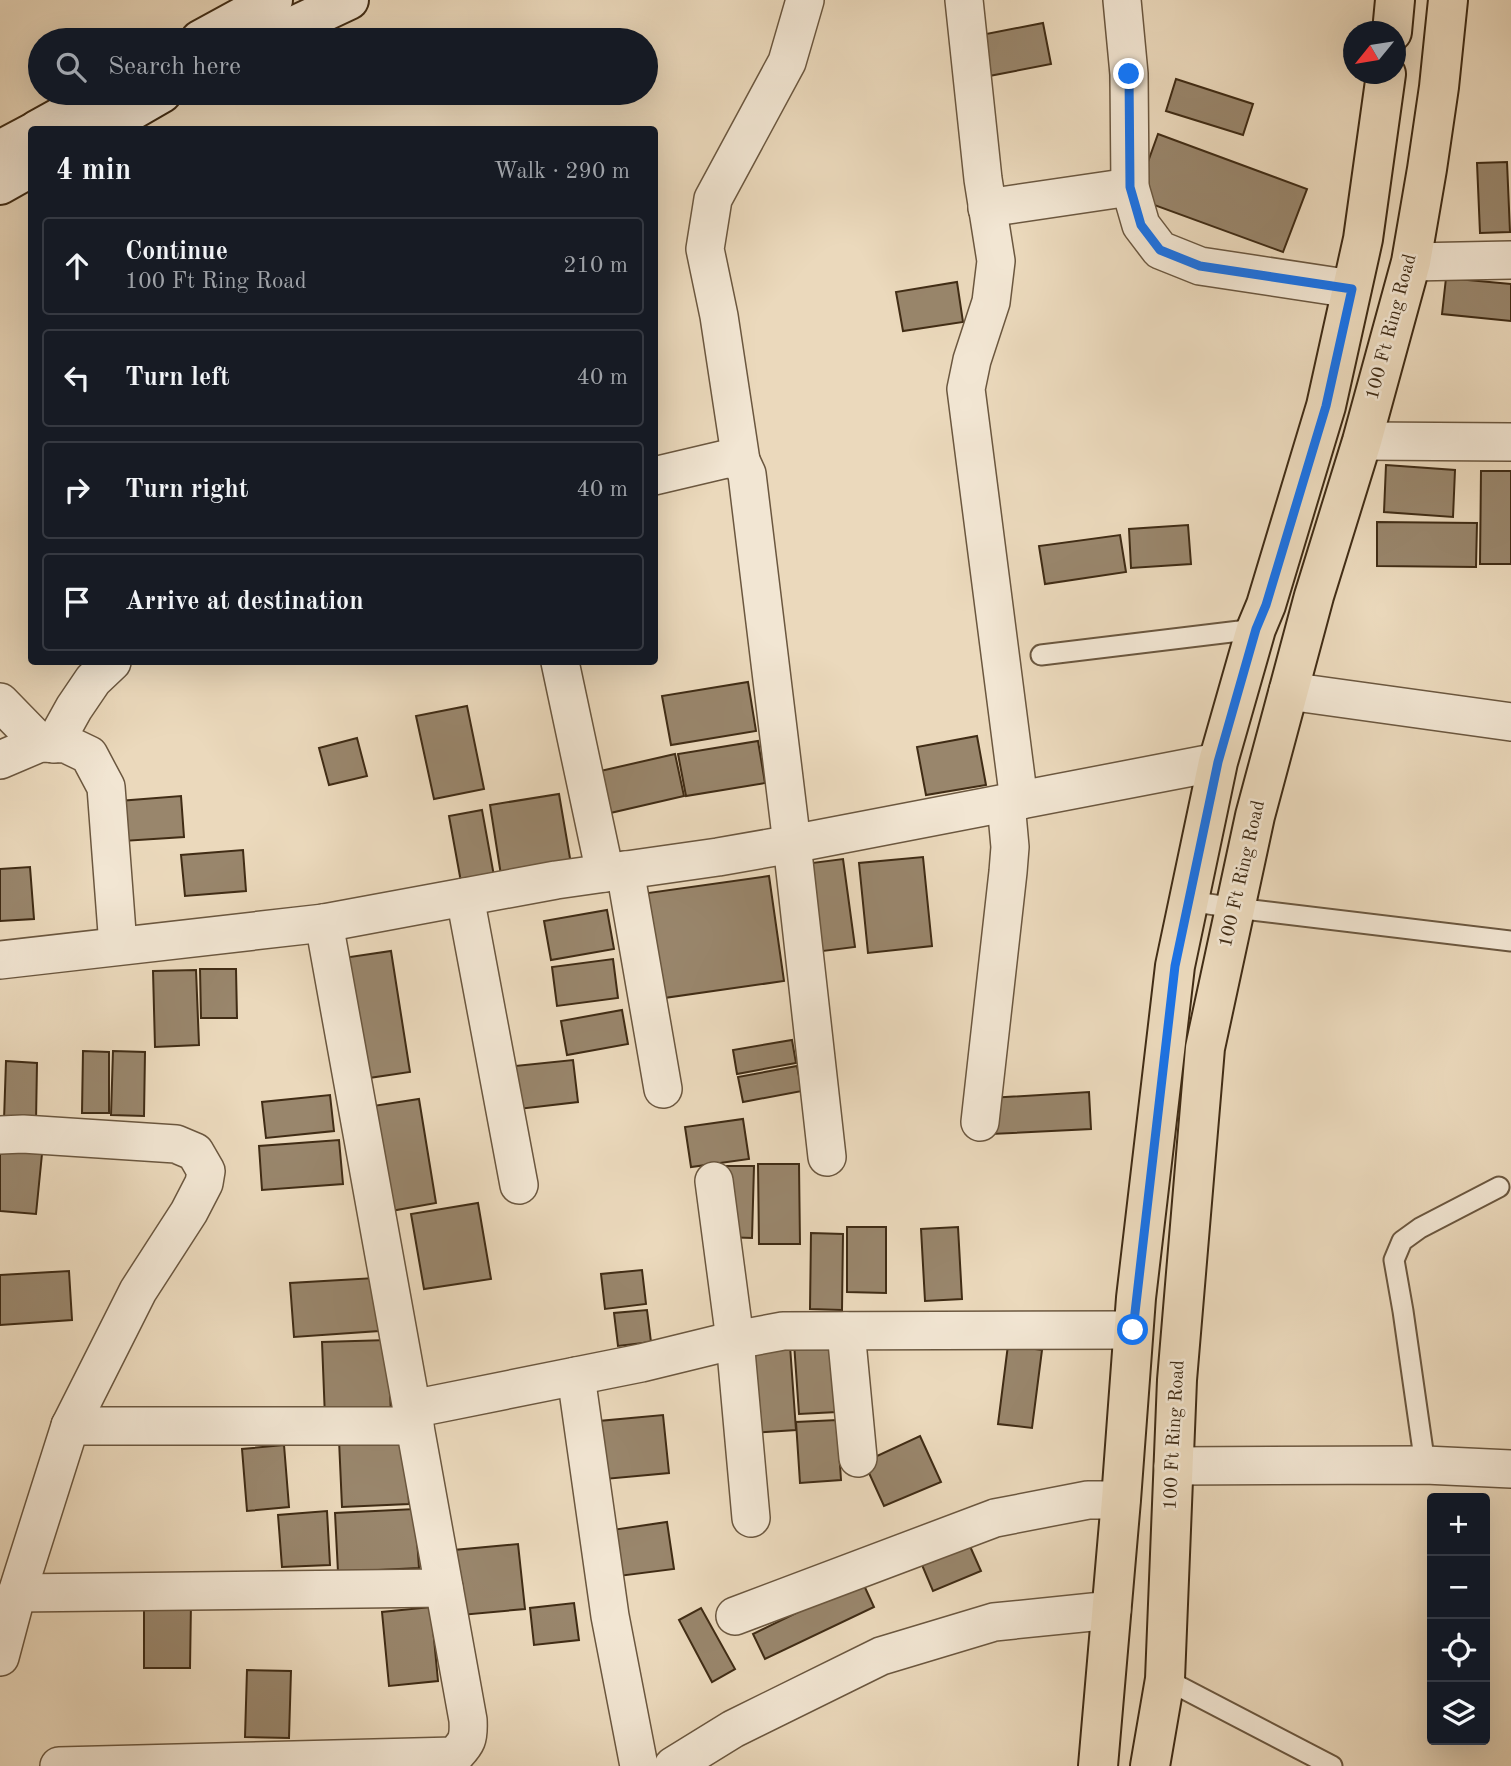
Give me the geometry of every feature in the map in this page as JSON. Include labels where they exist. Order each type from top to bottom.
[{"type":"main road","points":[[1393,21],[1395,0]]},
{"type":"main road","name":"100 Ft Ring Road","points":[[1150,1766],[1165,1679],[1177,1380],[1205,1048],[1255,816],[1314,596],[1363,441],[1411,262],[1437,100],[1448,0]]},
{"type":"main road","points":[[1098,1766],[1133,1330],[1175,966],[1218,762],[1256,629],[1266,605],[1326,406],[1363,239],[1385,84]]},
{"type":"street","points":[[222,28],[273,0]]},
{"type":"street","points":[[290,28],[349,0]]},
{"type":"street","points":[[805,0],[787,62],[713,199],[705,249],[719,316],[741,461],[747,474],[793,844],[827,1157]]},
{"type":"street","points":[[964,0],[983,179],[996,261],[991,302],[972,360],[966,389],[1013,802],[1008,872],[980,1122]]},
{"type":"street","points":[[1122,0],[1129,74],[1130,187],[1141,225],[1160,250],[1200,266],[1352,289]]},
{"type":"street","points":[[44,126],[82,105]]},
{"type":"street","points":[[105,126],[141,105]]},
{"type":"street","points":[[0,150],[28,134]]},
{"type":"street","points":[[0,186],[28,169]]},
{"type":"street","points":[[987,208],[1130,187]]},
{"type":"street","points":[[1411,262],[1511,260]]},
{"type":"street","points":[[1363,441],[1511,442]]},
{"type":"street","points":[[658,475],[726,459],[741,461]]},
{"type":"street","points":[[47,743],[93,680],[109,665]]},
{"type":"street","points":[[561,665],[615,871],[663,1090]]},
{"type":"street","points":[[1288,691],[1511,723]]},
{"type":"street","points":[[0,702],[47,743]]},
{"type":"street","points":[[0,760],[47,743],[66,744],[89,755],[106,787],[118,946]]},
{"type":"street","points":[[0,960],[324,923],[556,880],[793,844],[1218,762]]},
{"type":"street","points":[[465,897],[519,1185]]},
{"type":"street","points":[[59,1766],[454,1756],[465,1745],[468,1720],[324,923]]},
{"type":"street","points":[[0,1135],[23,1134],[176,1144],[195,1152],[206,1171],[204,1183],[189,1212],[138,1291],[70,1426],[17,1593],[0,1657]]},
{"type":"street","points":[[714,1181],[735,1340],[751,1518]]},
{"type":"street","points":[[70,1426],[413,1417],[576,1376],[783,1331],[1133,1330]]},
{"type":"street","points":[[846,1331],[858,1458]]},
{"type":"street","points":[[576,1376],[610,1616],[639,1766]]},
{"type":"street","points":[[1173,1466],[1425,1465],[1511,1469]]},
{"type":"street","points":[[735,1616],[995,1518],[1088,1500],[1121,1500]]},
{"type":"street","points":[[17,1593],[444,1588]]},
{"type":"street","points":[[673,1766],[733,1728],[881,1656],[994,1622],[1112,1610]]},
{"type":"lane","points":[[1041,655],[1256,629]]},
{"type":"lane","points":[[1189,901],[1511,941]]},
{"type":"lane","points":[[1425,1465],[1394,1260],[1402,1241],[1420,1228],[1499,1188]]},
{"type":"lane","points":[[1165,1679],[1332,1766]]},
{"type":"building","points":[[1043,23],[1051,64],[984,77],[976,36]]},
{"type":"building","points":[[1176,79],[1253,104],[1243,135],[1166,111]]},
{"type":"building","points":[[1158,134],[1307,189],[1283,252],[1135,198]]},
{"type":"building","points":[[1507,162],[1510,232],[1480,233],[1477,163]]},
{"type":"building","points":[[1446,278],[1511,284],[1511,321],[1442,314]]},
{"type":"building","points":[[957,282],[963,322],[903,331],[896,292]]},
{"type":"building","points":[[1386,465],[1455,470],[1453,517],[1384,512]]},
{"type":"building","points":[[1481,471],[1511,471],[1511,564],[1480,564]]},
{"type":"building","points":[[1377,522],[1477,523],[1476,567],[1377,566]]},
{"type":"building","points":[[1188,525],[1191,564],[1131,568],[1129,529]]},
{"type":"building","points":[[1120,535],[1126,572],[1045,584],[1039,546]]},
{"type":"building","points":[[748,682],[756,731],[671,745],[662,696]]},
{"type":"building","points":[[467,706],[484,789],[434,799],[416,716]]},
{"type":"building","points":[[977,736],[986,785],[926,795],[917,747]]},
{"type":"building","points":[[357,738],[367,776],[329,785],[319,748]]},
{"type":"building","points":[[758,741],[765,783],[686,796],[678,754]]},
{"type":"building","points":[[675,754],[684,796],[606,814],[596,772]]},
{"type":"building","points":[[559,794],[571,864],[501,875],[490,805]]},
{"type":"building","points":[[181,796],[184,837],[123,841],[119,801]]},
{"type":"building","points":[[482,810],[494,876],[461,882],[449,816]]},
{"type":"building","points":[[243,850],[246,891],[185,896],[181,855]]},
{"type":"building","points":[[923,857],[932,946],[868,953],[859,863]]},
{"type":"building","points":[[843,859],[855,947],[815,952],[804,864]]},
{"type":"building","points":[[30,867],[34,919],[0,921],[0,869]]},
{"type":"building","points":[[769,876],[784,981],[657,999],[641,894]]},
{"type":"building","points":[[607,910],[614,949],[551,960],[544,921]]},
{"type":"building","points":[[391,951],[410,1072],[362,1079],[343,958]]},
{"type":"building","points":[[613,959],[618,998],[557,1006],[552,967]]},
{"type":"building","points":[[200,969],[236,969],[237,1018],[201,1018]]},
{"type":"building","points":[[196,970],[199,1045],[155,1047],[153,971]]},
{"type":"building","points":[[622,1010],[628,1044],[567,1055],[561,1021]]},
{"type":"building","points":[[792,1040],[796,1063],[737,1074],[733,1050]]},
{"type":"building","points":[[83,1051],[109,1052],[109,1113],[82,1113]]},
{"type":"building","points":[[113,1051],[145,1052],[144,1116],[111,1115]]},
{"type":"building","points":[[573,1060],[578,1102],[510,1110],[505,1067]]},
{"type":"building","points":[[6,1061],[37,1063],[36,1122],[4,1120]]},
{"type":"building","points":[[797,1066],[802,1091],[743,1102],[738,1077]]},
{"type":"building","points":[[1089,1092],[1091,1129],[991,1134],[989,1098]]},
{"type":"building","points":[[330,1095],[334,1131],[266,1138],[262,1102]]},
{"type":"building","points":[[419,1099],[436,1203],[391,1211],[373,1106]]},
{"type":"building","points":[[743,1119],[749,1159],[691,1167],[685,1127]]},
{"type":"building","points":[[339,1140],[343,1184],[262,1190],[259,1146]]},
{"type":"building","points":[[0,1149],[42,1154],[36,1214],[0,1211]]},
{"type":"building","points":[[758,1164],[799,1164],[800,1244],[759,1244]]},
{"type":"building","points":[[724,1166],[754,1166],[752,1238],[723,1237]]},
{"type":"building","points":[[478,1203],[491,1279],[424,1289],[411,1214]]},
{"type":"building","points":[[847,1227],[886,1227],[886,1293],[847,1292]]},
{"type":"building","points":[[958,1227],[962,1299],[925,1301],[921,1229]]},
{"type":"building","points":[[811,1233],[843,1234],[842,1310],[810,1309]]},
{"type":"building","points":[[642,1270],[646,1304],[605,1309],[601,1274]]},
{"type":"building","points":[[69,1271],[72,1320],[0,1325],[0,1275]]},
{"type":"building","points":[[375,1278],[379,1331],[294,1337],[290,1283]]},
{"type":"building","points":[[647,1310],[651,1342],[618,1346],[614,1313]]},
{"type":"building","points":[[388,1340],[391,1416],[325,1418],[322,1342]]},
{"type":"building","points":[[832,1341],[837,1412],[799,1414],[794,1343]]},
{"type":"building","points":[[1008,1345],[1042,1350],[1032,1428],[998,1424]]},
{"type":"building","points":[[790,1346],[796,1430],[751,1433],[746,1348]]},
{"type":"building","points":[[663,1415],[669,1473],[605,1479],[599,1421]]},
{"type":"building","points":[[837,1420],[841,1480],[800,1483],[796,1422]]},
{"type":"building","points":[[920,1436],[941,1482],[884,1506],[864,1462]]},
{"type":"building","points":[[406,1437],[409,1504],[342,1507],[339,1440]]},
{"type":"building","points":[[284,1445],[289,1507],[247,1511],[242,1449]]},
{"type":"building","points":[[415,1509],[419,1568],[338,1572],[335,1513]]},
{"type":"building","points":[[327,1511],[330,1565],[282,1567],[278,1515]]},
{"type":"building","points":[[667,1522],[674,1569],[619,1576],[612,1530]]},
{"type":"building","points":[[518,1544],[525,1609],[461,1615],[454,1550]]},
{"type":"building","points":[[969,1544],[981,1571],[933,1591],[922,1565]]},
{"type":"building","points":[[862,1581],[874,1607],[765,1659],[753,1634]]},
{"type":"building","points":[[144,1601],[191,1602],[190,1668],[144,1668]]},
{"type":"building","points":[[574,1603],[579,1640],[534,1645],[530,1608]]},
{"type":"building","points":[[431,1607],[438,1681],[389,1686],[382,1612]]},
{"type":"building","points":[[701,1608],[735,1669],[712,1682],[679,1620]]},
{"type":"building","points":[[247,1670],[291,1671],[289,1738],[245,1737]]},
{"type":"route","points":[[1129,74],[1130,187],[1141,225],[1160,250],[1200,266],[1352,289],[1326,406],[1266,605],[1256,629],[1218,762],[1175,966],[1133,1330]]}]
